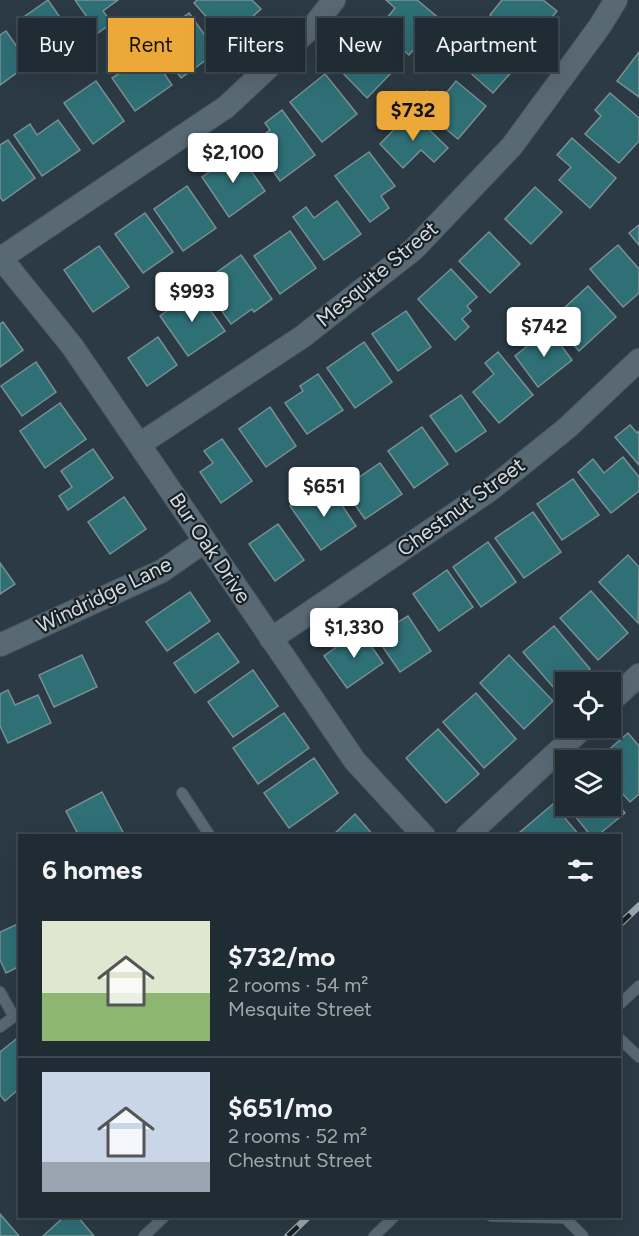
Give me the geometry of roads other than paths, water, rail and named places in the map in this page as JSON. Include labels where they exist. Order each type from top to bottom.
[{"type":"street","points":[[0,258],[226,107],[316,23],[334,0]]},
{"type":"street","name":"Mesquite Street","points":[[140,444],[302,337],[414,249],[512,146],[600,26],[616,0]]},
{"type":"street","name":"Bur Oak Drive","points":[[0,258],[72,346],[355,761],[422,834]]},
{"type":"street","name":"Chestnut Street","points":[[271,639],[490,490],[567,428],[639,360]]},
{"type":"street","name":"Windridge Lane","points":[[0,645],[162,572],[205,541]]},
{"type":"street","points":[[621,692],[639,675]]},
{"type":"street","points":[[468,834],[572,738]]},
{"type":"lane","points":[[182,793],[209,834]]},
{"type":"lane","points":[[621,1003],[639,986]]},
{"type":"lane","points":[[0,992],[17,1015],[0,1027]]},
{"type":"lane","points":[[621,1040],[639,1057]]},
{"type":"lane","points":[[144,1236],[163,1218]]},
{"type":"lane","points":[[374,1236],[393,1218]]},
{"type":"lane","points":[[565,1218],[583,1236]]},
{"type":"railway","points":[[621,923],[639,906]]},
{"type":"railway","points":[[288,1236],[307,1218]]}]
